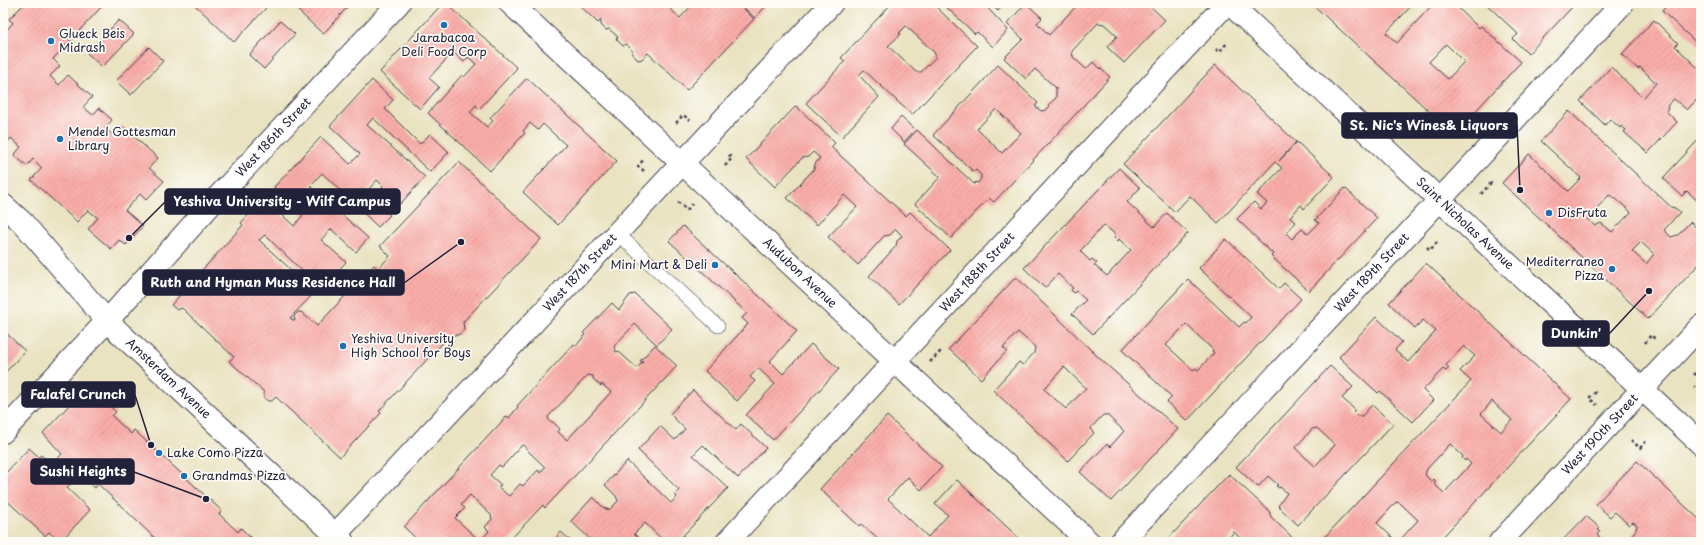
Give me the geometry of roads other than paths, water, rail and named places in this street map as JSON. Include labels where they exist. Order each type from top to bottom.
[{"type":"street","name":"West 186th Street","points":[[4,428],[107,321],[214,201],[399,3]]},
{"type":"street","name":"Audubon Avenue","points":[[510,3],[1089,542]]},
{"type":"street","name":"West 187th Street","points":[[336,540],[617,233],[832,3]]},
{"type":"street","name":"Saint Nicholas Avenue","points":[[1228,3],[1701,444]]},
{"type":"street","name":"West 188th Street","points":[[727,542],[1228,3]]},
{"type":"street","name":"West 189th Street","points":[[1121,542],[1623,3]]},
{"type":"street","name":"Amsterdam Avenue","points":[[3,205],[22,223],[107,321],[336,540]]},
{"type":"street","name":"West 190th Street","points":[[1500,542],[1701,326]]},
{"type":"lane","points":[[617,233],[718,326]]},
{"type":"place","name":"Jarabacoa Deli Food Corp","points":[[444,25]]},
{"type":"place","name":"Glueck Beis Midrash","points":[[51,41]]},
{"type":"place","name":"Mendel Gottesman Library","points":[[60,139]]},
{"type":"place","name":"St. Nic's Wines& Liquors","points":[[1520,190]]},
{"type":"place","name":"DisFruta","points":[[1549,213]]},
{"type":"place","name":"Yeshiva University - Wilf Campus","points":[[129,238]]},
{"type":"place","name":"Ruth and Hyman Muss Residence Hall","points":[[461,242]]},
{"type":"place","name":"Mini Mart & Deli","points":[[715,265]]},
{"type":"place","name":"Mediterraneo Pizza","points":[[1612,269]]},
{"type":"place","name":"Dunkin'","points":[[1649,291]]},
{"type":"place","name":"Yeshiva University High School for Boys","points":[[343,346]]},
{"type":"place","name":"Falafel Crunch","points":[[151,445]]},
{"type":"place","name":"Lake Como Pizza","points":[[159,453]]},
{"type":"place","name":"Grandmas Pizza","points":[[184,476]]},
{"type":"place","name":"Sushi Heights","points":[[206,499]]}]
